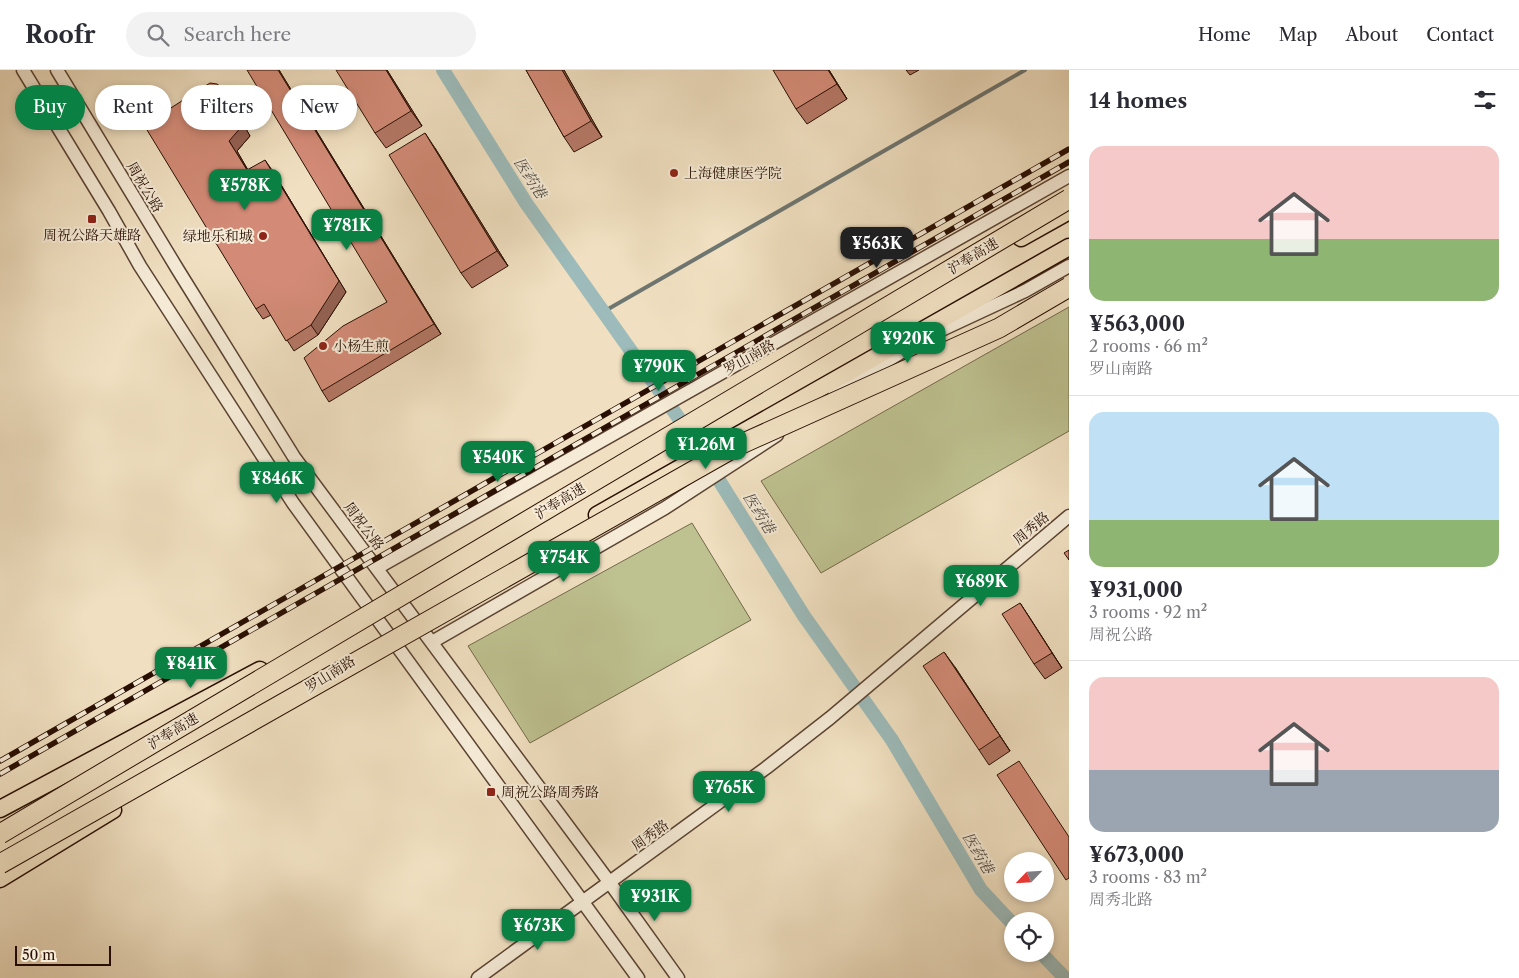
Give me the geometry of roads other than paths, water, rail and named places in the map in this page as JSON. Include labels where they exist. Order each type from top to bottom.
[{"type":"highway","name":"沪奉高速","points":[[0,834],[1069,199]]},
{"type":"highway","points":[[0,864],[737,446],[999,328],[1069,287]]},
{"type":"main road","points":[[0,809],[397,596],[713,412],[1069,211]]},
{"type":"main road","name":"罗山南路","points":[[0,879],[415,621],[1069,246]]},
{"type":"street","points":[[23,70],[109,211],[140,266],[288,496],[638,978]]},
{"type":"street","name":"周祝公路","points":[[57,70],[294,457],[610,883],[678,978]]},
{"type":"street","name":"罗山南路","points":[[377,568],[1069,176]]},
{"type":"street","points":[[432,642],[680,498],[852,383],[922,339],[1025,291],[1069,266]]},
{"type":"street","name":"周秀路","points":[[478,978],[766,768],[830,718],[875,678],[1069,516]]},
{"type":"waterway","name":"医药港","points":[[443,70],[526,203],[690,434],[804,616],[892,740],[981,890],[1004,914]]},
{"type":"waterway","points":[[603,312],[1025,70]]},
{"type":"waterway","name":"医药港","points":[[1050,962],[1065,978]]},
{"type":"railway","points":[[0,761],[1069,149]]},
{"type":"railway","points":[[0,774],[1069,162]]},
{"type":"place","name":"上海健康医学院","points":[[674,173]]},
{"type":"place","name":"周祝公路天雄路","points":[[92,219]]},
{"type":"place","name":"绿地乐和城","points":[[263,236]]},
{"type":"place","name":"小杨生煎","points":[[323,346]]},
{"type":"place","name":"周祝公路周秀路","points":[[491,792]]}]
